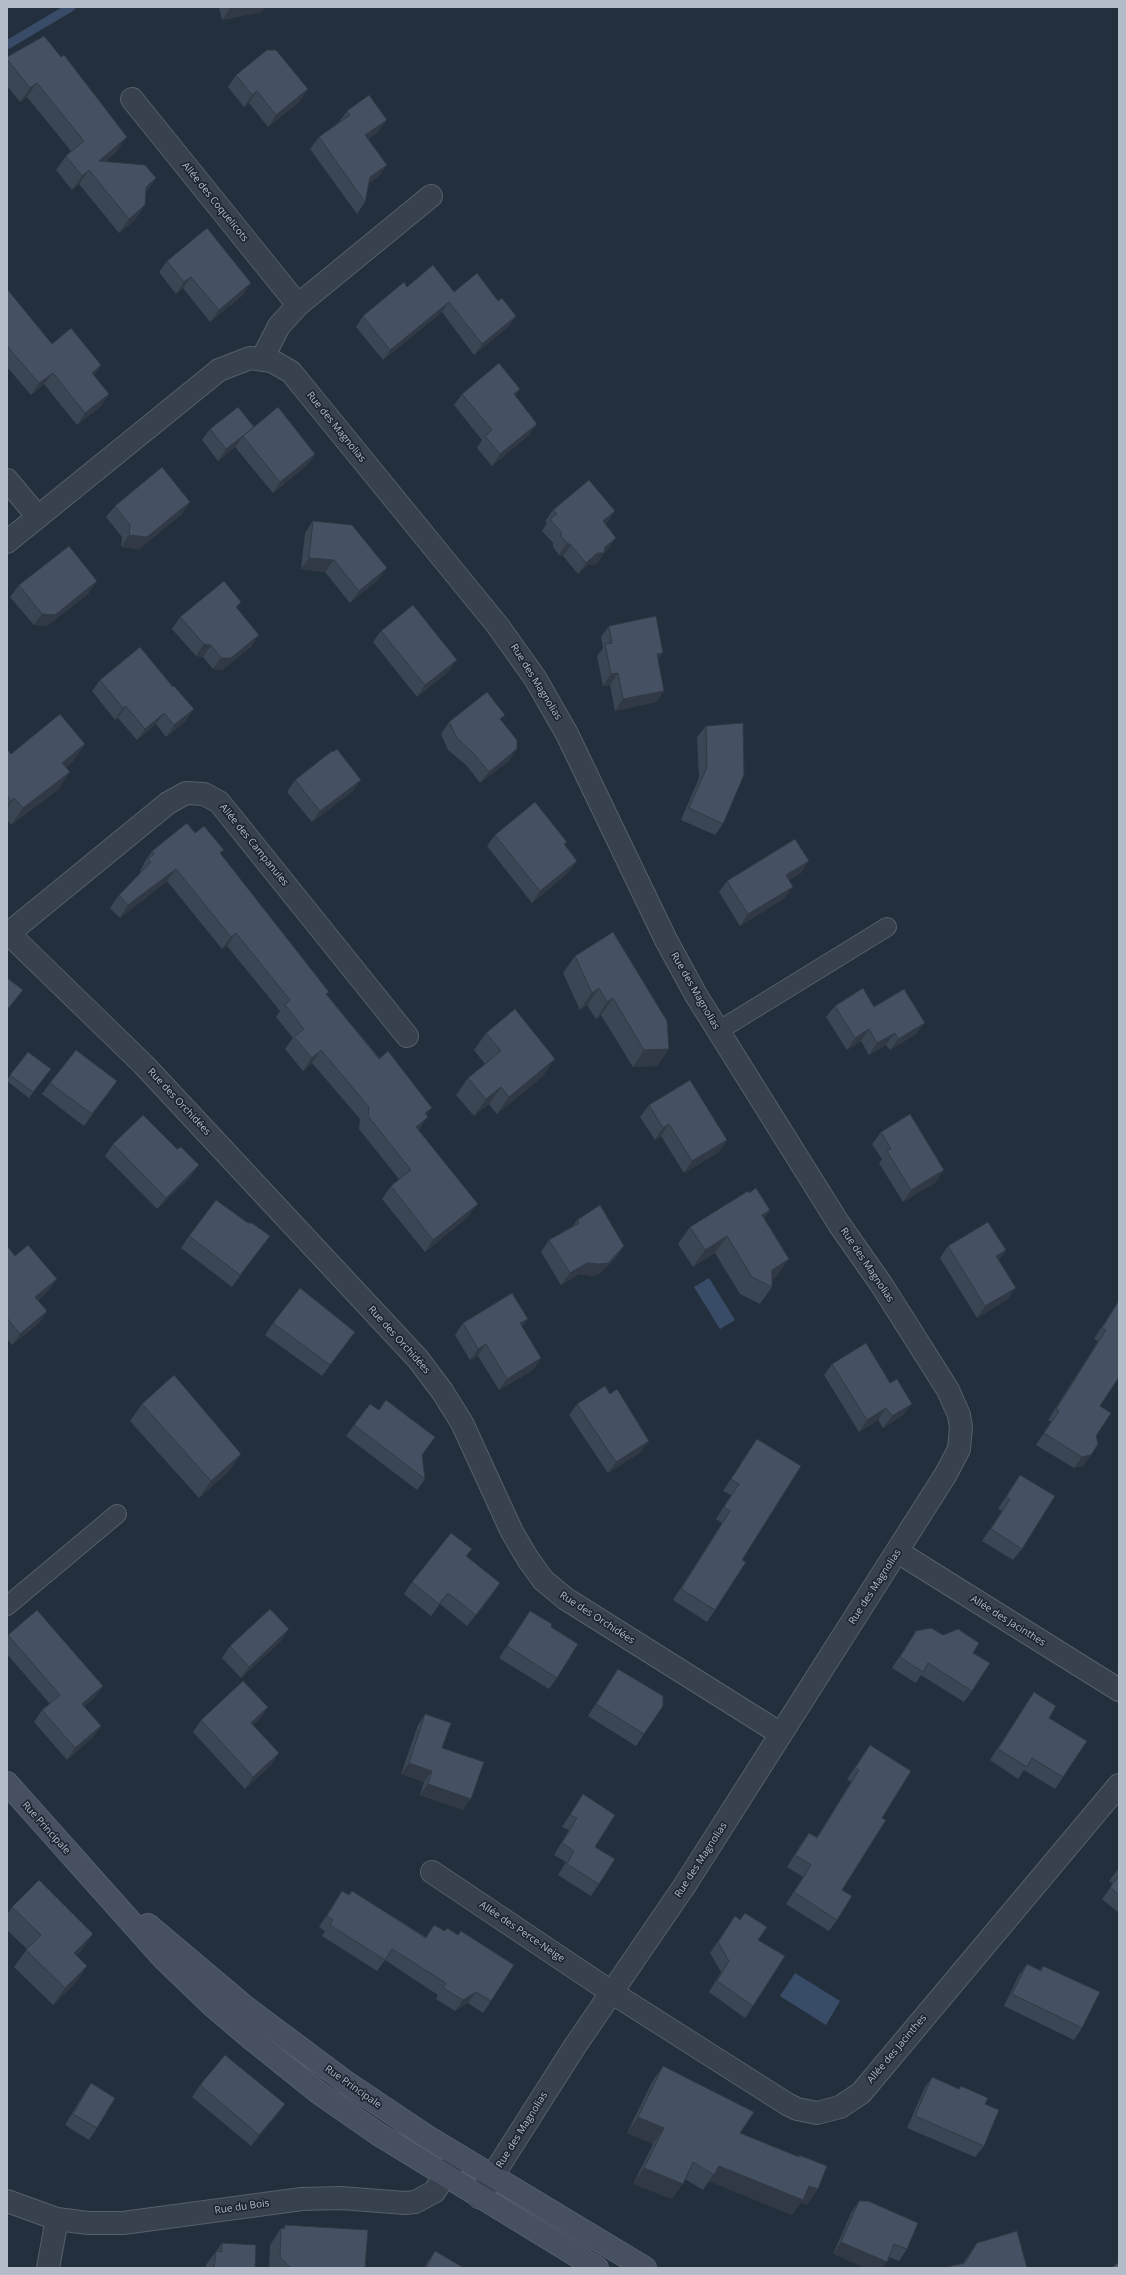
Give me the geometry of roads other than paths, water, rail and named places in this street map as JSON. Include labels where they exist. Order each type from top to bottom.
[{"type":"street","name":"Allée des Coquelicots","points":[[132,100],[298,305]]},
{"type":"street","points":[[262,359],[279,326],[298,305],[430,196]]},
{"type":"street","name":"Rue des Magnolias","points":[[7,542],[209,377],[230,364],[250,358],[262,359],[272,361],[291,372],[498,626],[535,678],[567,734],[666,940],[718,1031],[839,1224],[886,1291],[948,1390],[959,1415],[962,1427],[959,1449],[946,1474],[898,1552],[673,1904],[574,2046],[479,2197]]},
{"type":"street","points":[[7,480],[38,517]]},
{"type":"street","name":"Allée des Campanules","points":[[8,932],[168,803],[186,793],[204,794],[219,802],[407,1036]]},
{"type":"street","name":"Rue des Orchidées","points":[[8,932],[144,1065],[418,1359],[442,1391],[462,1423],[512,1532],[528,1559],[543,1580],[566,1599],[781,1734]]},
{"type":"street","name":"Allée des Jacinthes","points":[[898,1552],[1119,1690]]},
{"type":"street","name":"Rue Principale","points":[[7,1783],[163,1958],[248,2036],[339,2108],[445,2177],[597,2268]]},
{"type":"street","name":"Allée des Jacinthes","points":[[611,1992],[787,2104],[801,2110],[817,2113],[840,2107],[861,2093],[1119,1785]]},
{"type":"street","name":"Rue Principale","points":[[86,1872],[266,2023],[359,2091],[493,2177],[645,2268]]},
{"type":"street","name":"Allée des Perce-Neige","points":[[432,1872],[611,1992]]},
{"type":"street","name":"Rue du Bois","points":[[7,2201],[57,2219],[88,2223],[123,2222],[322,2198],[405,2203],[424,2198],[434,2192],[458,2155]]},
{"type":"street","points":[[48,2268],[57,2219]]},
{"type":"lane","points":[[718,1031],[887,927]]},
{"type":"lane","points":[[7,1606],[117,1514]]},
{"type":"water","points":[[709,1278],[735,1320],[720,1329],[694,1287]]},
{"type":"water","points":[[795,1973],[840,2001],[826,2025],[780,1996]]},
{"type":"waterway","points":[[7,45],[71,7]]}]
